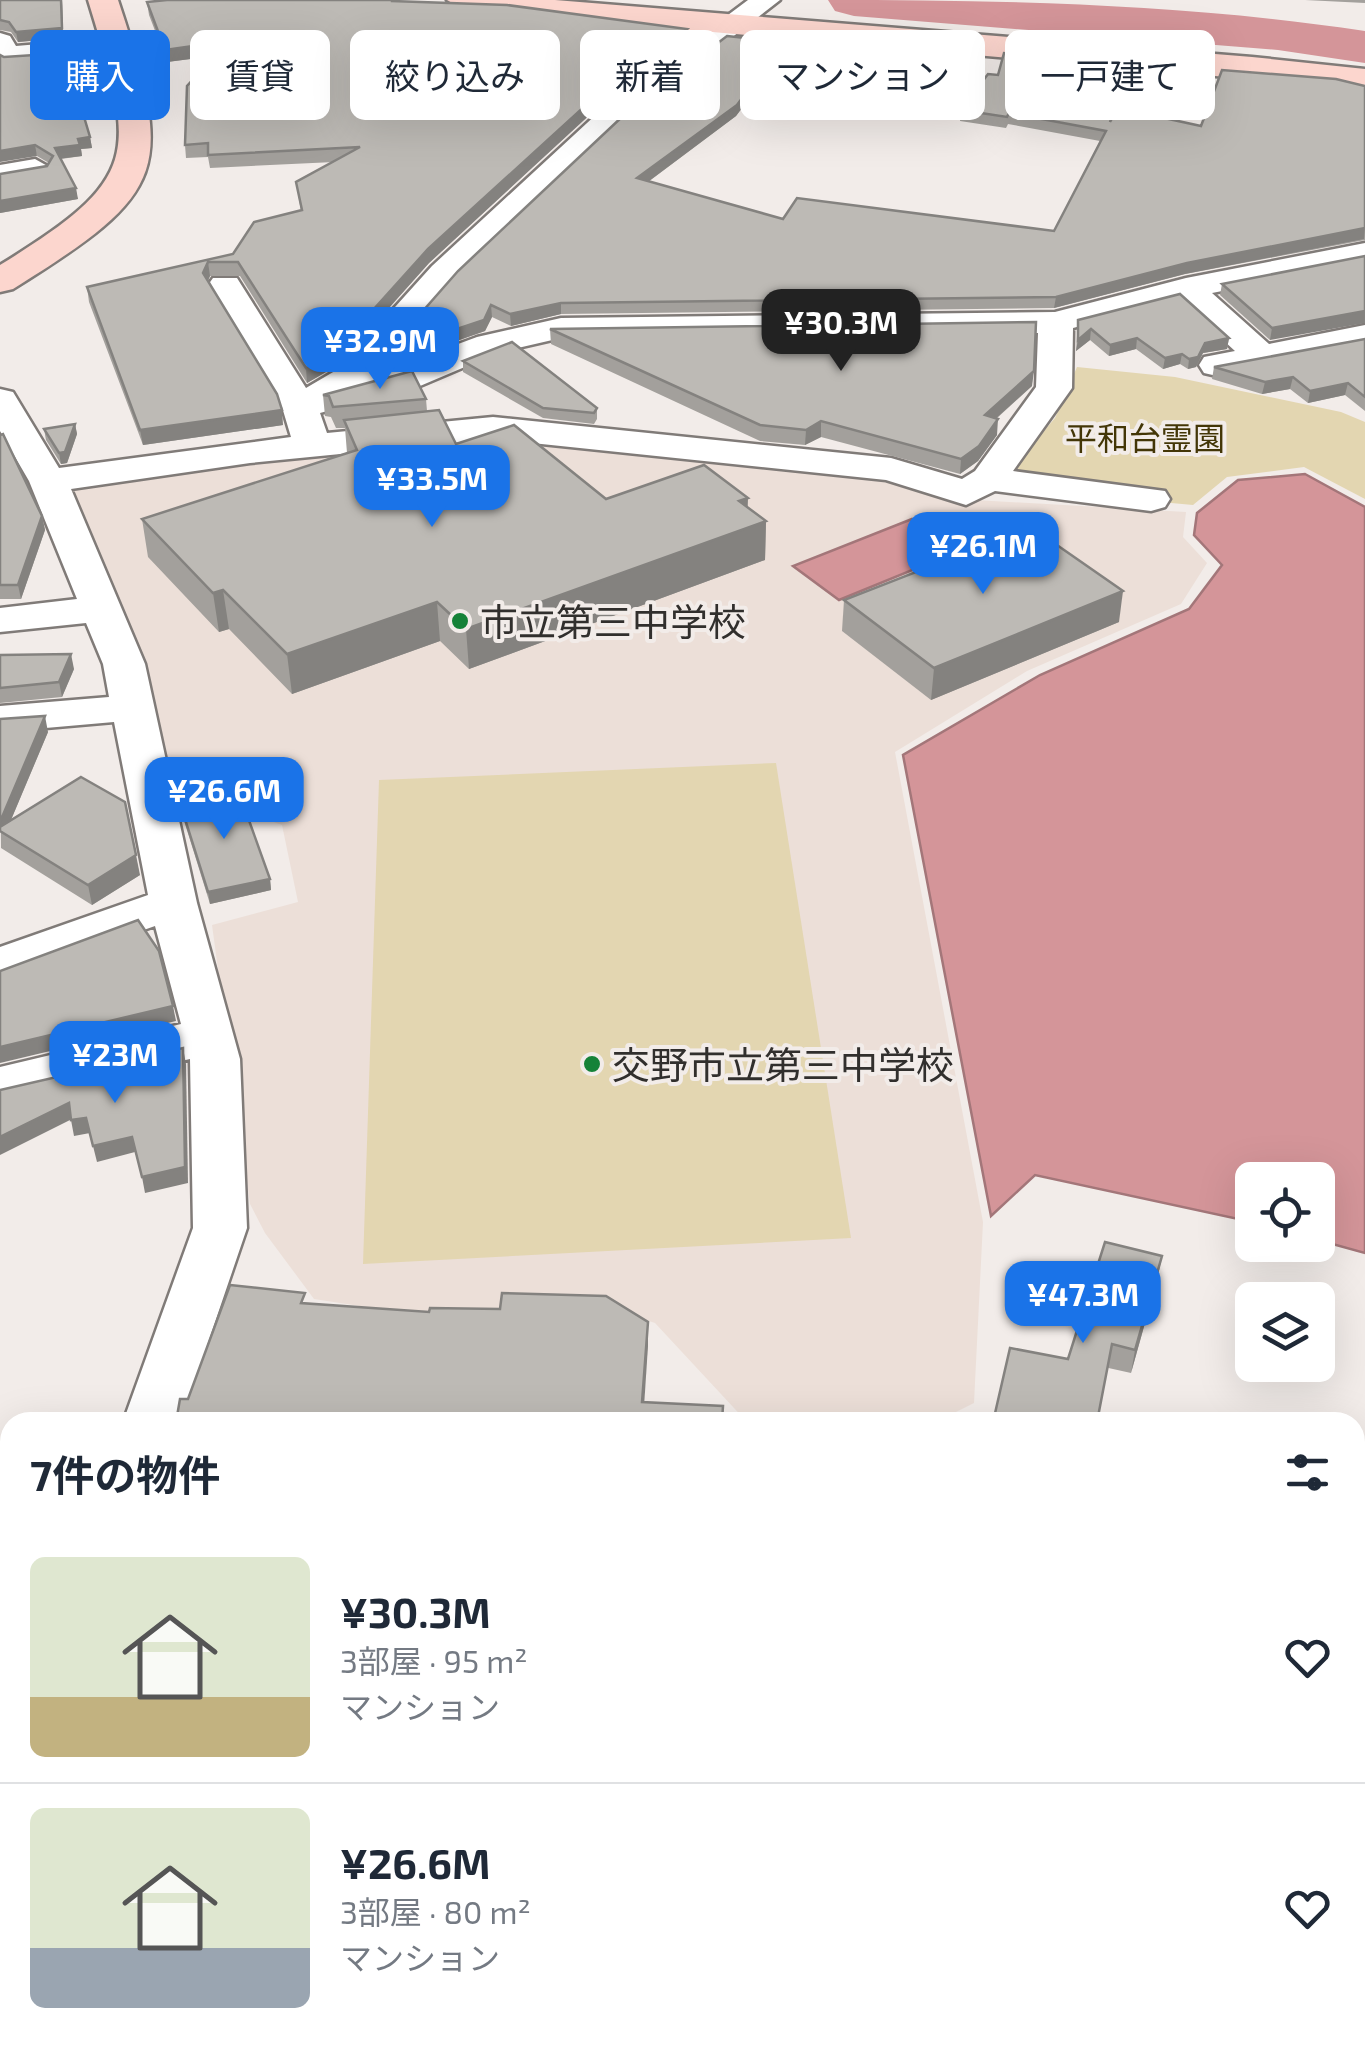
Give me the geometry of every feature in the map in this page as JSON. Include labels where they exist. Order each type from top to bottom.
[{"type":"street","points":[[103,0],[114,30]]},
{"type":"street","points":[[462,0],[752,13],[1365,79]]},
{"type":"street","points":[[300,407],[353,376],[444,273],[610,117],[752,13]]},
{"type":"street","points":[[4,54],[30,52]]},
{"type":"street","points":[[0,281],[56,248],[118,200],[137,158],[138,120]]},
{"type":"street","points":[[0,174],[35,168]]},
{"type":"street","points":[[300,407],[407,378],[489,344],[561,328],[1056,322],[1186,288],[1365,253]]},
{"type":"street","points":[[225,285],[300,407],[312,446]]},
{"type":"street","points":[[1186,288],[1262,356]]},
{"type":"street","points":[[48,481],[312,446],[493,428],[891,469],[966,493],[988,479],[1054,388],[1056,322]]},
{"type":"street","points":[[1217,364],[1365,336]]},
{"type":"street","points":[[0,400],[48,481],[124,664],[172,903],[216,1059],[220,1228],[156,1412]]},
{"type":"street","points":[[988,479],[1152,499]]},
{"type":"street","points":[[0,620],[101,609]]},
{"type":"street","points":[[0,719],[133,708]]},
{"type":"street","points":[[0,965],[172,903]]},
{"type":"street","points":[[0,1085],[208,1035]]},
{"type":"shaded area","name":"交野市立第三中学校","points":[[475,436],[890,481],[957,499],[1186,512],[1183,537],[1207,563],[1181,604],[1027,671],[895,752],[983,1222],[974,1403],[956,1412],[738,1412],[655,1323],[600,1305],[431,1317],[314,1299],[265,1233],[250,1204],[212,925],[298,902],[282,825],[178,788],[70,493],[81,486]]},
{"type":"shaded area","points":[[1305,474],[1365,507],[1365,1253],[1335,1245],[1335,1162],[1235,1162],[1235,1218],[1035,1175],[991,1216],[903,755],[1040,675],[1189,609],[1222,565],[1194,535],[1197,513],[1238,480]]},
{"type":"shaded area","points":[[912,519],[959,551],[839,600],[793,566]]},
{"type":"green space","name":"平和台霊園","points":[[1077,367],[1175,377],[1341,412],[1365,422],[1365,499],[1304,467],[1227,477],[1193,505],[996,487],[1055,418]]},
{"type":"green space","points":[[776,763],[851,1238],[363,1264],[379,780]]},
{"type":"building","points":[[0,0],[61,0],[62,28],[16,32],[9,22],[0,20]]},
{"type":"building","points":[[392,0],[507,5],[687,29],[580,30],[580,110],[428,249],[336,351],[306,368],[238,262],[208,262],[203,273],[277,394],[282,410],[140,430],[87,287],[233,254],[254,222],[302,210],[296,182],[360,147],[208,155],[208,143],[185,145],[190,83],[190,120],[330,120],[330,30],[190,30],[190,46],[170,49],[170,30],[158,30],[147,2]]},
{"type":"building","points":[[727,36],[740,37],[740,101],[720,117],[720,41]]},
{"type":"building","points":[[1004,53],[1005,117],[985,114],[985,78],[988,74],[998,75]]},
{"type":"building","points":[[0,55],[30,55],[30,120],[85,120],[90,137],[78,139],[80,145],[55,148],[76,188],[0,201],[0,174],[47,166],[53,156],[35,145],[0,151]]},
{"type":"building","points":[[1222,70],[1336,79],[1365,86],[1365,228],[1187,263],[1056,297],[561,303],[510,314],[491,305],[484,320],[427,339],[408,328],[458,271],[619,120],[716,120],[637,178],[783,219],[797,198],[1054,231],[1106,131],[1047,120],[1173,120],[1201,126],[1203,120],[1215,120],[1215,89]]},
{"type":"building","points":[[1365,256],[1365,311],[1272,328],[1222,284]]},
{"type":"building","points":[[1180,294],[1229,338],[1205,343],[1198,357],[1189,359],[1182,354],[1165,358],[1137,338],[1110,345],[1091,329],[1078,340],[1078,320]]},
{"type":"building","points":[[1036,322],[1034,371],[985,415],[998,419],[979,446],[961,459],[821,421],[806,430],[760,425],[550,329]]},
{"type":"building","points":[[1365,339],[1365,397],[1348,383],[1310,391],[1293,377],[1265,382],[1214,367]]},
{"type":"building","points":[[512,342],[597,408],[594,413],[543,408],[463,361]]},
{"type":"building","points":[[412,371],[426,399],[333,407],[329,396],[323,395]]},
{"type":"building","points":[[439,410],[456,444],[514,425],[606,499],[704,465],[748,498],[739,501],[766,521],[466,629],[437,602],[287,654],[223,590],[213,593],[142,519],[357,450],[344,420]]},
{"type":"building","points":[[75,424],[65,452],[59,453],[44,429]]},
{"type":"building","points":[[3,434],[42,516],[18,585],[0,585]]},
{"type":"building","points":[[1031,527],[1123,591],[934,668],[844,600]]},
{"type":"building","points":[[71,654],[59,682],[0,688],[0,655]]},
{"type":"building","points":[[45,716],[0,822],[0,719]]},
{"type":"building","points":[[81,777],[125,802],[136,855],[88,885],[0,831],[0,827]]},
{"type":"building","points":[[257,785],[207,819],[246,812],[270,879],[208,892],[179,800]]},
{"type":"building","points":[[138,920],[159,951],[173,1006],[0,1047],[0,971]]},
{"type":"building","points":[[183,1048],[185,1167],[142,1177],[132,1137],[93,1146],[86,1118],[71,1120],[69,1103],[0,1137],[0,1090]]},
{"type":"building","points":[[1105,1242],[1162,1256],[1135,1350],[1112,1344],[1099,1412],[995,1412],[1010,1348],[1068,1359]]},
{"type":"building","points":[[230,1285],[305,1293],[301,1303],[429,1312],[430,1308],[500,1309],[502,1293],[606,1296],[648,1322],[642,1402],[723,1406],[723,1412],[178,1412],[180,1399],[188,1399]]},
{"type":"waterway","points":[[854,0],[1278,34],[1365,47]]},
{"type":"place","name":"市立第三中学校","points":[[460,621]]},
{"type":"place","name":"交野市立第三中学校","points":[[592,1064]]}]
